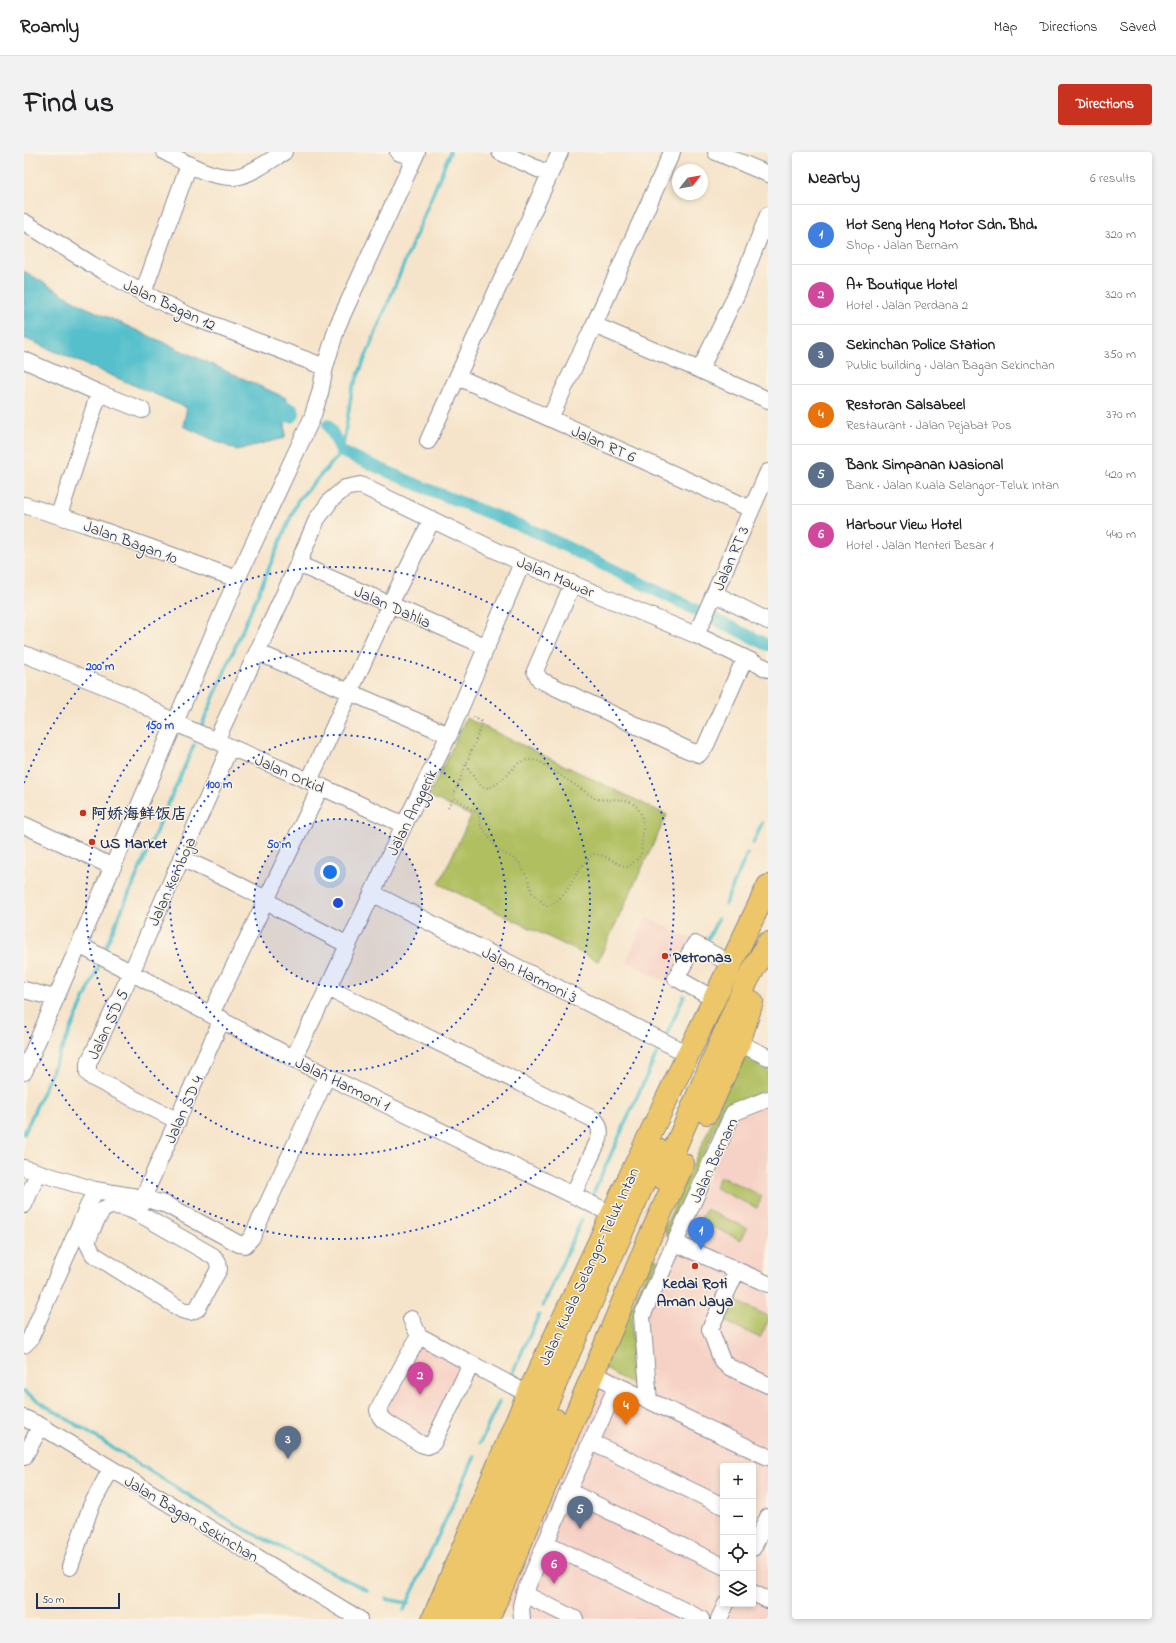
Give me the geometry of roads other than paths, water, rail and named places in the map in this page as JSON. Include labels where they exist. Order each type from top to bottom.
[{"type":"highway","name":"Jalan Kuala Selangor-Teluk Intan","points":[[483,1619],[696,1067],[714,999],[768,886]]},
{"type":"highway","name":"Jalan Kuala Selangor-Teluk Intan","points":[[443,1612],[737,976],[754,918]]},
{"type":"highway","name":"Jalan Kuala Selangor-Teluk Intan","points":[[443,1612],[528,1394],[612,1214],[768,943]]},
{"type":"highway","points":[[483,1619],[593,1374],[648,1241],[739,1043],[768,952]]},
{"type":"highway","points":[[418,1619],[443,1612]]},
{"type":"street","points":[[165,152],[205,172],[235,177],[256,169],[284,152]]},
{"type":"street","points":[[24,1072],[237,579],[312,418],[337,327],[415,155],[398,152]]},
{"type":"street","points":[[500,152],[549,174]]},
{"type":"street","points":[[428,441],[560,152]]},
{"type":"street","points":[[550,418],[594,325],[672,152]]},
{"type":"street","points":[[716,152],[768,174]]},
{"type":"street","points":[[143,293],[189,164]]},
{"type":"street","points":[[700,370],[738,291],[768,215]]},
{"type":"street","name":"Jalan Bagan 12","points":[[24,222],[91,264],[143,293],[190,316],[325,367]]},
{"type":"street","points":[[594,325],[768,400]]},
{"type":"street","points":[[24,360],[142,410]]},
{"type":"street","name":"Jalan RT 6","points":[[458,376],[751,508]]},
{"type":"street","points":[[59,515],[99,393]]},
{"type":"street","name":"Jalan RT 3","points":[[699,629],[768,472]]},
{"type":"street","name":"Jalan Mawar","points":[[345,488],[360,485],[522,563],[699,629],[745,658],[768,670]]},
{"type":"street","name":"Jalan Kemboja","points":[[132,971],[181,858],[257,652],[317,519],[331,500],[345,488]]},
{"type":"street","name":"Jalan Bagan 10","points":[[24,505],[59,515],[237,579]]},
{"type":"street","name":"Jalan SD 4","points":[[140,1205],[178,1121],[216,1017],[315,784],[350,692],[390,604],[432,520]]},
{"type":"street","name":"Jalan Anggerik","points":[[293,1059],[404,825],[449,735],[522,563]]},
{"type":"street","name":"Jalan Dahlia","points":[[298,564],[487,647]]},
{"type":"street","points":[[573,583],[535,671],[540,680],[688,750],[699,754],[706,745],[745,658]]},
{"type":"street","points":[[714,597],[768,621]]},
{"type":"street","points":[[257,652],[449,735]]},
{"type":"street","name":"Jalan Orkid","points":[[24,654],[127,695],[175,723],[315,784],[404,825]]},
{"type":"street","points":[[24,825],[113,867]]},
{"type":"street","points":[[181,858],[266,899],[281,910],[348,945]]},
{"type":"street","name":"Jalan Harmoni 3","points":[[372,893],[696,1067]]},
{"type":"street","points":[[714,999],[676,978],[694,944],[731,964]]},
{"type":"street","name":"Jalan Harmoni 1","points":[[79,945],[132,971],[293,1059],[612,1214]]},
{"type":"street","name":"Jalan SD 5","points":[[132,971],[88,1064],[88,1073],[93,1078],[178,1121]]},
{"type":"street","points":[[328,988],[595,1120],[599,1125],[599,1139],[573,1195]]},
{"type":"street","points":[[24,990],[55,998]]},
{"type":"street","points":[[739,1043],[768,1057]]},
{"type":"street","points":[[24,1205],[31,1171],[140,1205],[213,1256],[218,1262],[219,1269],[197,1309],[190,1312],[182,1310],[93,1254],[87,1242],[100,1211],[107,1207],[114,1206],[126,1208],[140,1205],[167,1205],[239,1244],[245,1245],[252,1236],[327,1076]]},
{"type":"street","name":"Jalan Bernam","points":[[649,1401],[642,1316],[733,1113],[768,1100]]},
{"type":"street","points":[[24,1345],[30,1339],[95,1190]]},
{"type":"street","points":[[648,1241],[673,1247],[737,1270],[768,1284]]},
{"type":"street","points":[[737,1270],[710,1329],[722,1361],[729,1367],[768,1385]]},
{"type":"street","points":[[411,1319],[418,1336],[528,1394]]},
{"type":"street","points":[[418,1336],[378,1410],[383,1420],[422,1444],[428,1446],[433,1443],[471,1364]]},
{"type":"street","points":[[593,1374],[768,1457]]},
{"type":"street","points":[[522,1619],[521,1606],[524,1594],[568,1491],[617,1386]]},
{"type":"street","name":"Jalan Bagan Sekinchan","points":[[24,1418],[41,1426],[111,1469],[339,1614],[359,1619]]},
{"type":"street","points":[[24,1458],[41,1426]]},
{"type":"street","points":[[591,1442],[720,1505]]},
{"type":"street","points":[[70,1568],[91,1506],[111,1469]]},
{"type":"street","points":[[568,1491],[720,1565]]},
{"type":"street","points":[[756,1539],[762,1521]]},
{"type":"street","points":[[546,1543],[701,1619]]},
{"type":"street","points":[[524,1594],[575,1619]]},
{"type":"street","points":[[756,1594],[768,1600]]},
{"type":"street","points":[[719,1619],[725,1607]]},
{"type":"water","points":[[24,271],[83,306],[286,398],[285,438],[236,450],[183,426],[187,408],[24,338]]},
{"type":"waterway","points":[[201,727],[298,500],[342,452],[352,390],[450,152]]},
{"type":"waterway","points":[[261,400],[290,413]]},
{"type":"waterway","points":[[328,424],[342,452],[425,488],[536,532],[768,645]]},
{"type":"waterway","points":[[106,946],[194,745]]},
{"type":"waterway","points":[[753,843],[762,823]]},
{"type":"waterway","points":[[725,904],[747,854]]},
{"type":"waterway","points":[[707,941],[718,919]]},
{"type":"waterway","points":[[24,1134],[99,966]]},
{"type":"waterway","points":[[666,1036],[684,996]]},
{"type":"waterway","points":[[592,1196],[657,1053]]},
{"type":"waterway","points":[[543,1306],[582,1219]]},
{"type":"waterway","points":[[512,1374],[539,1315]]},
{"type":"waterway","points":[[24,1392],[236,1525],[367,1590]]},
{"type":"waterway","points":[[480,1443],[499,1402]]},
{"type":"waterway","points":[[404,1610],[475,1456]]},
{"type":"waterway","points":[[386,1599],[408,1603]]},
{"type":"place","name":"阿娇海鲜饭店","points":[[83,813]]},
{"type":"place","name":"US Market","points":[[92,842]]},
{"type":"place","name":"Petronas","points":[[665,956]]},
{"type":"place","name":"Hot Seng Heng Motor Sdn. Bhd.","points":[[701,1250]]},
{"type":"place","name":"Kedai Roti Aman Jaya","points":[[695,1266]]},
{"type":"place","name":"A+ Boutique Hotel","points":[[420,1395]]},
{"type":"place","name":"Restoran Salsabeel","points":[[626,1425]]},
{"type":"place","name":"Sekinchan Police Station","points":[[288,1459]]},
{"type":"place","name":"Bank Simpanan Nasional","points":[[580,1529]]},
{"type":"place","name":"Harbour View Hotel","points":[[554,1584]]}]
